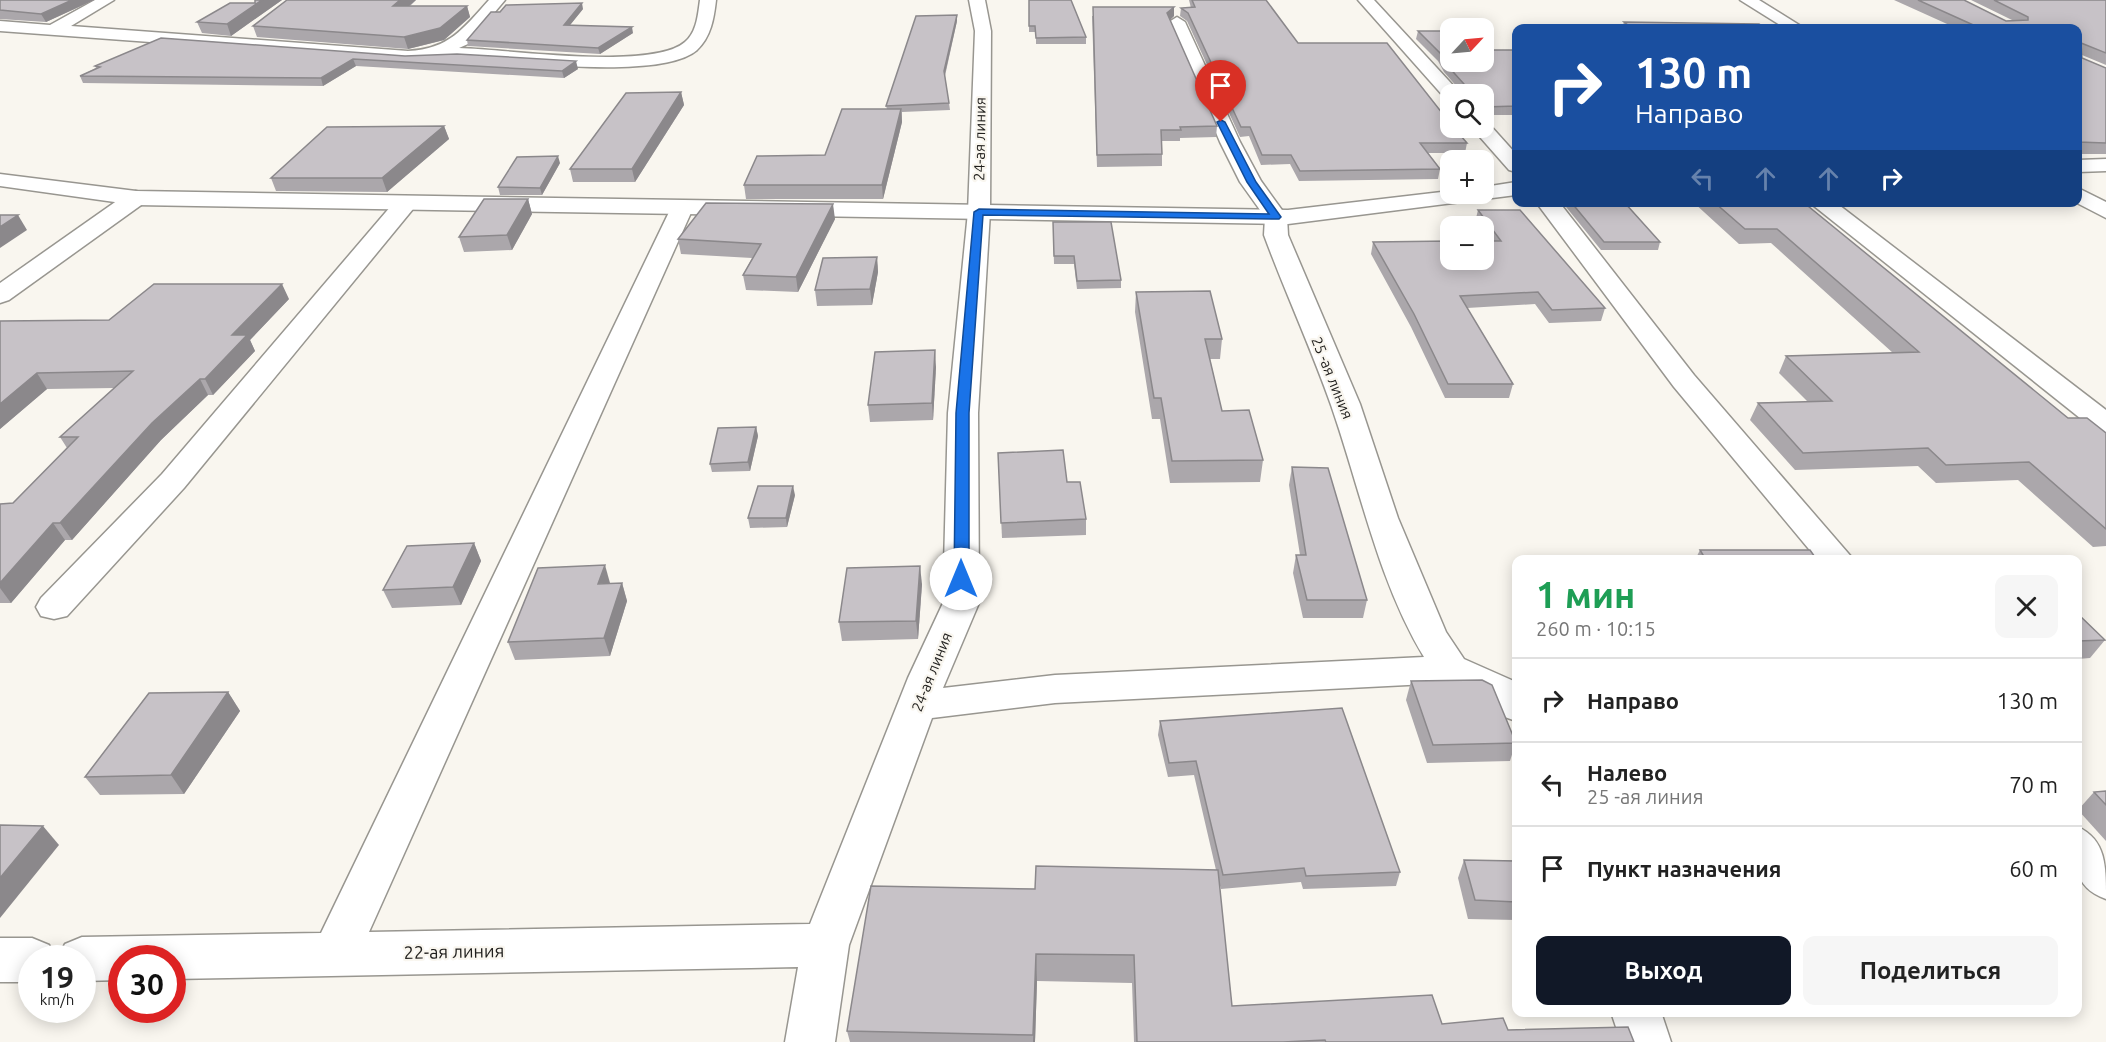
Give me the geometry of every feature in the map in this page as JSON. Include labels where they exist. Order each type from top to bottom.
[{"type":"street","points":[[54,29],[106,0]]},
{"type":"street","points":[[437,53],[462,40],[497,0]]},
{"type":"street","points":[[0,26],[408,56],[437,53],[585,61],[659,58],[683,52],[693,44],[706,21],[708,0]]},
{"type":"street","name":"24-ая линия","points":[[810,1042],[825,945],[919,705],[927,678],[961,603],[963,413],[979,212],[983,31],[977,0]]},
{"type":"street","points":[[1366,0],[1443,84]]},
{"type":"street","points":[[1748,0],[1789,24]]},
{"type":"street","name":"25 -ая линия","points":[[1177,22],[1230,142],[1251,182],[1276,217],[1276,235],[1296,290],[1345,404],[1382,518],[1429,634],[1451,669]]},
{"type":"street","points":[[236,43],[253,30]]},
{"type":"street","points":[[1491,138],[1512,162]]},
{"type":"street","points":[[2082,165],[2106,165]]},
{"type":"street","points":[[0,180],[136,198],[1276,217],[1440,198]]},
{"type":"street","points":[[1494,192],[1512,189]]},
{"type":"street","points":[[2082,197],[2106,211]]},
{"type":"street","points":[[0,295],[136,198]]},
{"type":"street","points":[[54,607],[173,481],[405,204]]},
{"type":"street","points":[[335,954],[683,206]]},
{"type":"street","points":[[1551,207],[1684,381],[1833,555]]},
{"type":"street","points":[[1826,207],[2106,424]]},
{"type":"street","points":[[919,705],[1055,689],[1451,669],[1503,692],[1512,702]]},
{"type":"street","points":[[2082,850],[2106,880]]},
{"type":"street","name":"22-ая линия","points":[[96,959],[825,945]]},
{"type":"street","points":[[0,960],[18,960]]},
{"type":"street","points":[[1638,1017],[1646,1042]]},
{"type":"building","points":[[0,0],[72,0],[41,14],[0,10]]},
{"type":"building","points":[[255,0],[262,0],[227,24],[197,22],[230,3],[255,3]]},
{"type":"building","points":[[287,0],[400,0],[393,6],[467,6],[440,28],[404,37],[253,26]]},
{"type":"building","points":[[1029,0],[1071,0],[1086,37],[1036,38],[1035,26],[1029,26]]},
{"type":"building","points":[[1192,0],[1266,0],[1298,43],[1387,43],[1440,110],[1440,138],[1463,138],[1467,143],[1420,143],[1440,169],[1300,171],[1291,155],[1262,155],[1250,127],[1241,127],[1188,13],[1181,8],[1195,7]]},
{"type":"building","points":[[1918,0],[1964,0],[2006,21],[2028,20],[2028,17],[1994,0],[2106,0],[2106,53],[2082,43],[2082,24],[1971,24]]},
{"type":"building","points":[[582,3],[564,25],[632,27],[598,48],[467,40],[491,12],[500,12],[506,5]]},
{"type":"building","points":[[1093,7],[1174,7],[1167,13],[1217,126],[1161,130],[1162,154],[1097,155]]},
{"type":"building","points":[[957,15],[944,71],[949,103],[886,106],[916,16]]},
{"type":"building","points":[[1624,22],[1759,24],[1627,24]]},
{"type":"building","points":[[1418,31],[1440,31],[1440,53]]},
{"type":"building","points":[[161,38],[405,56],[457,54],[576,61],[562,71],[353,59],[321,78],[80,76],[100,67],[95,66]]},
{"type":"building","points":[[1494,50],[1512,50],[1512,106],[1494,107],[1494,84],[1464,84],[1453,72],[1494,72]]},
{"type":"building","points":[[2082,58],[2106,68],[2106,143],[2082,142]]},
{"type":"building","points":[[681,92],[632,169],[570,169],[626,93]]},
{"type":"building","points":[[842,109],[901,109],[882,185],[744,185],[757,156],[825,155]]},
{"type":"building","points":[[444,126],[382,178],[271,178],[327,127]]},
{"type":"building","points":[[558,156],[540,188],[498,187],[517,157]]},
{"type":"building","points":[[484,199],[528,199],[507,235],[459,237]]},
{"type":"building","points":[[706,203],[833,204],[796,277],[743,275],[761,244],[678,239]]},
{"type":"building","points":[[1575,207],[1628,207],[1660,242],[1604,242]]},
{"type":"building","points":[[1720,207],[1809,207],[2068,418],[2087,418],[2106,433],[2106,529],[2029,462],[1946,465],[1928,448],[1803,453],[1758,403],[1832,401],[1786,356],[1919,352],[1777,229],[1745,229]]},
{"type":"building","points":[[1478,210],[1520,210],[1605,308],[1552,310],[1538,292],[1460,296],[1513,384],[1448,384],[1414,314],[1373,242],[1440,241],[1440,270],[1494,270],[1494,241],[1501,241],[1494,232],[1494,216],[1482,216]]},
{"type":"building","points":[[0,215],[18,215],[0,227]]},
{"type":"building","points":[[1053,222],[1111,222],[1121,280],[1077,281],[1074,256],[1054,256]]},
{"type":"building","points":[[877,257],[870,289],[815,290],[823,258]]},
{"type":"building","points":[[154,284],[282,284],[232,335],[247,335],[205,379],[200,379],[152,423],[60,523],[53,523],[0,583],[0,504],[13,503],[78,437],[60,437],[133,371],[37,373],[0,404],[0,321],[109,320]]},
{"type":"building","points":[[1210,291],[1222,339],[1205,339],[1222,411],[1249,410],[1263,460],[1172,461],[1161,398],[1154,398],[1136,292]]},
{"type":"building","points":[[935,350],[932,403],[868,405],[875,352]]},
{"type":"building","points":[[756,427],[748,462],[710,464],[718,428]]},
{"type":"building","points":[[1063,450],[1067,482],[1080,482],[1086,519],[1001,523],[998,453]]},
{"type":"building","points":[[1292,467],[1328,468],[1367,600],[1307,600],[1296,555],[1306,555]]},
{"type":"building","points":[[758,486],[793,486],[786,518],[748,518]]},
{"type":"building","points":[[474,543],[453,587],[383,590],[407,546]]},
{"type":"building","points":[[1700,550],[1810,550],[1814,555],[1703,555]]},
{"type":"building","points":[[605,565],[598,584],[622,583],[604,638],[508,642],[538,568]]},
{"type":"building","points":[[920,566],[916,621],[839,622],[847,568]]},
{"type":"building","points":[[2082,618],[2105,640],[2082,641]]},
{"type":"building","points":[[1482,680],[1492,685],[1512,733],[1512,743],[1433,745],[1411,681]]},
{"type":"building","points":[[228,692],[171,775],[85,777],[149,693]]},
{"type":"building","points":[[1342,708],[1400,872],[1306,876],[1304,868],[1223,875],[1196,761],[1169,763],[1160,721]]},
{"type":"building","points":[[2106,791],[2106,805],[2094,792]]},
{"type":"building","points":[[0,825],[43,826],[0,878]]},
{"type":"building","points":[[1464,860],[1512,861],[1512,902],[1475,900]]},
{"type":"building","points":[[1036,866],[1218,870],[1232,1006],[1432,995],[1442,1024],[1503,1018],[1508,1030],[1628,1027],[1634,1042],[1326,1042],[1325,1040],[1137,1042],[1134,955],[1036,954],[1033,1035],[847,1031],[871,886],[1035,889]]},
{"type":"route","points":[[961,579],[963,413],[979,212],[1276,217],[1251,182],[1221,122]]}]
